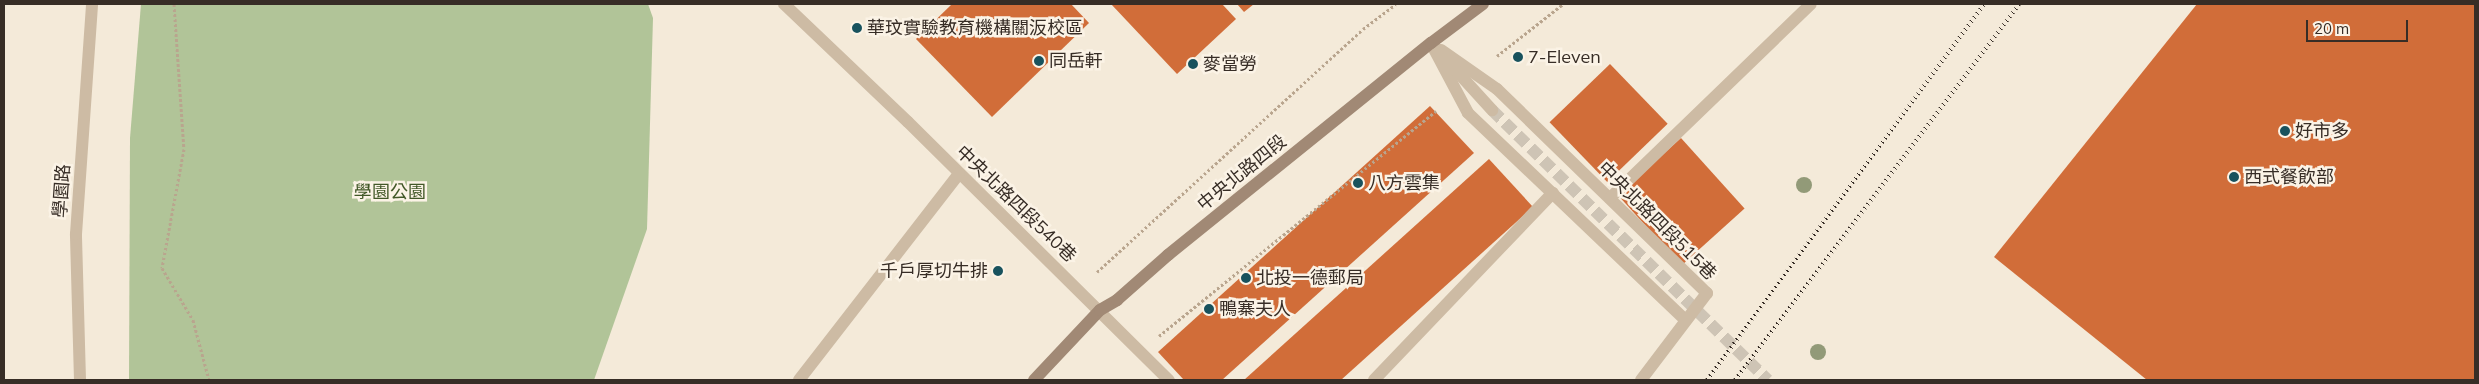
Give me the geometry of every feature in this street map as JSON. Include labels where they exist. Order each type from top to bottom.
[{"type":"street","name":"學園路","points":[[80,380],[76,234],[92,4]]},
{"type":"street","name":"中央北路四段540巷","points":[[784,4],[908,122],[1170,380]]},
{"type":"street","name":"中央北路四段","points":[[1034,380],[1100,310],[1117,300],[1168,255],[1482,4]]},
{"type":"street","points":[[1610,198],[1811,4]]},
{"type":"street","points":[[1431,43],[1492,110]]},
{"type":"street","points":[[1431,43],[1468,113],[1685,320],[1641,380]]},
{"type":"street","name":"中央北路四段515巷","points":[[1431,43],[1497,89],[1707,293],[1685,320]]},
{"type":"street","points":[[799,380],[959,174]]},
{"type":"street","points":[[1374,380],[1553,193]]},
{"type":"path","points":[[174,4],[184,149],[162,268],[193,320],[209,380]]},
{"type":"path","points":[[1097,272],[1363,28],[1396,4]]},
{"type":"path","points":[[1497,56],[1563,4]]},
{"type":"path","points":[[1156,338],[1436,111]]},
{"type":"green space","name":"學園公園","points":[[141,4],[648,4],[653,18],[647,229],[594,380],[129,380],[130,138]]},
{"type":"building","points":[[952,4],[1071,4],[1089,23],[992,117],[916,39]]},
{"type":"building","points":[[1111,4],[1222,4],[1236,19],[1177,74]]},
{"type":"building","points":[[1237,4],[1254,4],[1244,12]]},
{"type":"building","name":"好市多","points":[[2197,4],[2475,4],[2475,380],[2147,380],[1994,257]]},
{"type":"building","points":[[1610,64],[1668,124],[1607,182],[1550,122]]},
{"type":"building","points":[[1430,106],[1474,153],[1222,380],[1184,380],[1158,352]]},
{"type":"building","points":[[1681,138],[1745,209],[1681,265],[1618,195]]},
{"type":"building","points":[[1489,159],[1533,207],[1341,380],[1244,380]]},
{"type":"tunnel","points":[[1492,110],[1768,380]]},
{"type":"railway","points":[[1707,380],[1984,4]]},
{"type":"railway","points":[[1735,380],[2019,4]]},
{"type":"place","name":"華玟實驗教育機構關汳校區","points":[[857,28]]},
{"type":"place","name":"7-Eleven","points":[[1518,57]]},
{"type":"place","name":"同岳軒","points":[[1039,61]]},
{"type":"place","name":"麥當勞","points":[[1193,64]]},
{"type":"place","name":"好市多","points":[[2285,131]]},
{"type":"place","name":"西式餐飲部","points":[[2234,177]]},
{"type":"place","name":"八方雲集","points":[[1358,183]]},
{"type":"place","name":"千戶厚切牛排","points":[[998,271]]},
{"type":"place","name":"北投一德郵局","points":[[1246,278]]},
{"type":"place","name":"鴨寨夫人","points":[[1209,309]]}]
